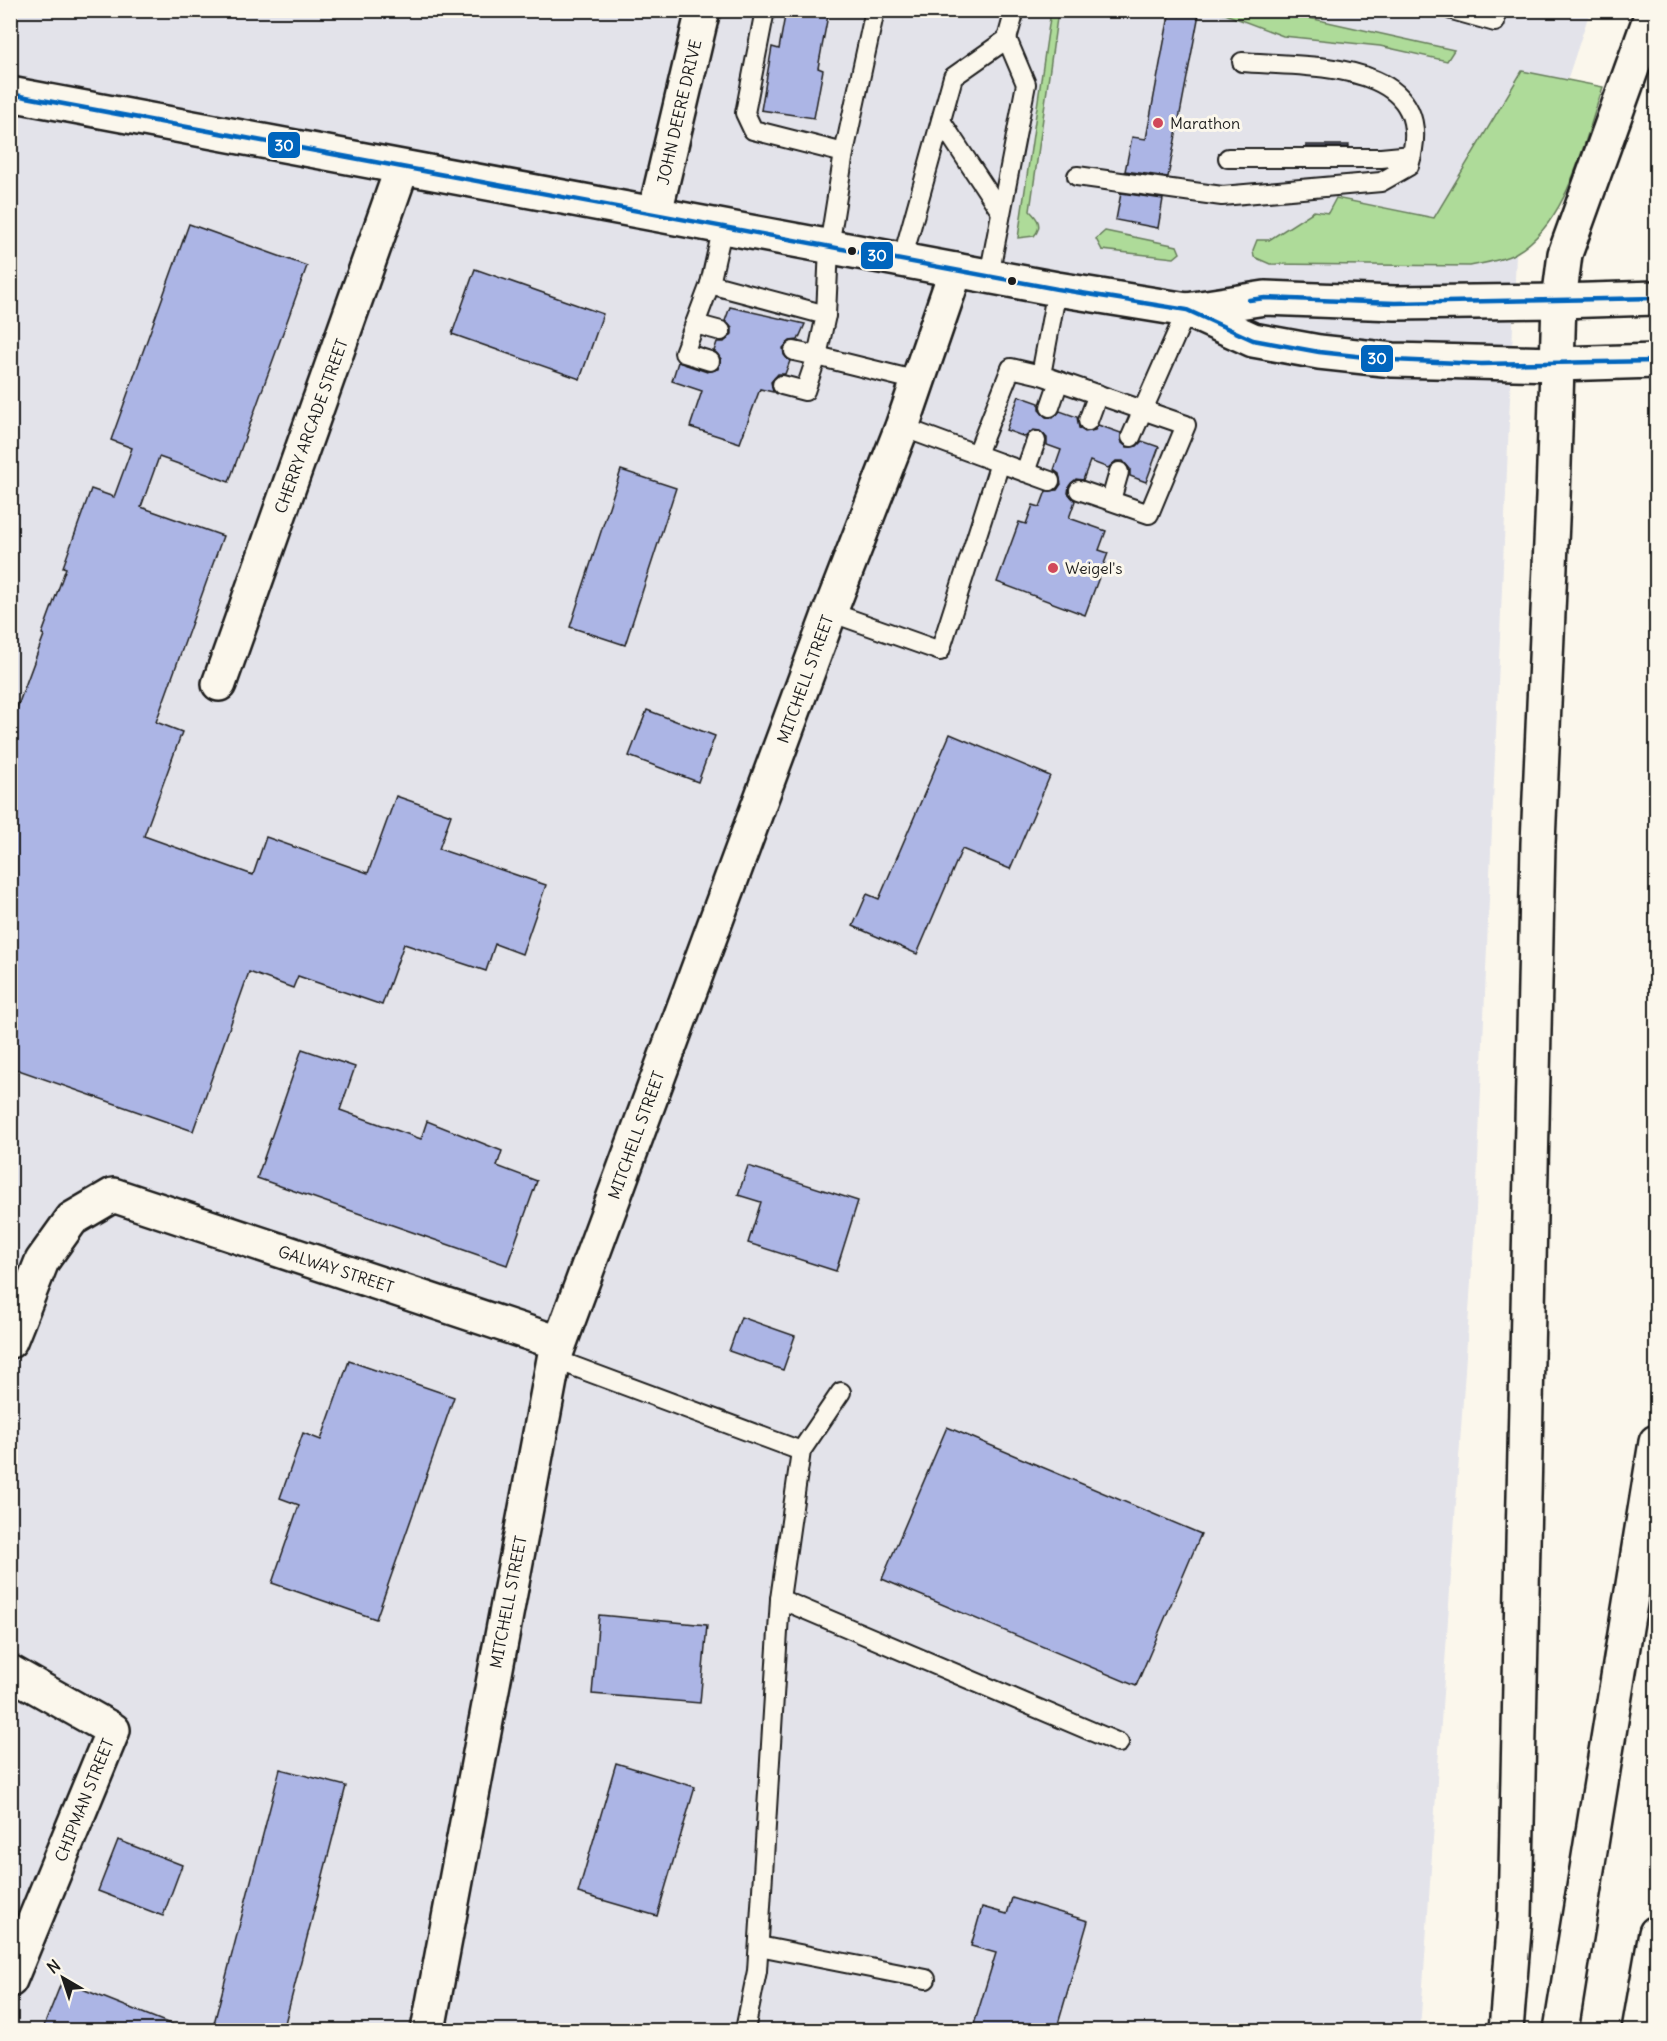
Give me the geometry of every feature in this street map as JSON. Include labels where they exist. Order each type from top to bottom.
[{"type":"main road","name":"JOHN DEERE DRIVE","points":[[654,213],[703,10]]},
{"type":"main road","points":[[1506,2031],[1515,1917],[1538,843],[1559,301],[1565,254],[1653,10]]},
{"type":"main road","points":[[10,94],[828,247],[1187,310],[1253,340],[1319,352],[1393,360],[1557,364],[1656,361]]},
{"type":"main road","name":"CHERRY ARCADE STREET","points":[[219,684],[402,168]]},
{"type":"main road","name":"MITCHELL STREET","points":[[428,2031],[557,1351],[830,612],[902,427],[956,270]]},
{"type":"main road","points":[[1187,310],[1265,298],[1395,303],[1656,298]]},
{"type":"main road","name":"GALWAY STREET","points":[[10,1341],[42,1261],[72,1219],[113,1195],[557,1351]]},
{"type":"main road","points":[[1561,2031],[1656,1442]]},
{"type":"main road","name":"CHIPMAN STREET","points":[[10,1672],[113,1730],[10,1980]]},
{"type":"main road","points":[[1639,2031],[1656,1933]]},
{"type":"lane","points":[[765,10],[745,113],[753,130],[844,153]]},
{"type":"lane","points":[[782,384],[805,391],[817,356],[826,315],[828,247],[844,153],[875,10]]},
{"type":"lane","points":[[989,276],[1026,84],[1007,39],[1014,10]]},
{"type":"lane","points":[[1452,10],[1495,22]]},
{"type":"lane","points":[[902,260],[953,77],[1007,39]]},
{"type":"lane","points":[[1077,176],[1222,196],[1381,182],[1409,166],[1416,128],[1407,104],[1384,83],[1349,71],[1242,62]]},
{"type":"lane","points":[[941,121],[1001,212]]},
{"type":"lane","points":[[1228,158],[1381,158],[1412,155]]},
{"type":"lane","points":[[710,361],[684,352],[710,284],[723,226]]},
{"type":"lane","points":[[710,284],[826,315]]},
{"type":"lane","points":[[1041,375],[1057,289]]},
{"type":"lane","points":[[1131,437],[1187,310]]},
{"type":"lane","points":[[695,324],[721,331]]},
{"type":"lane","points":[[794,351],[918,381]]},
{"type":"lane","points":[[977,454],[1011,368],[1041,375],[1186,424],[1149,514],[1079,490]]},
{"type":"lane","points":[[1050,407],[1059,381]]},
{"type":"lane","points":[[1088,421],[1098,394]]},
{"type":"lane","points":[[902,427],[1050,481]]},
{"type":"lane","points":[[1025,472],[1036,441]]},
{"type":"lane","points":[[830,612],[940,651],[1000,463]]},
{"type":"lane","points":[[1111,500],[1119,472]]},
{"type":"lane","points":[[557,1351],[801,1451]]},
{"type":"lane","points":[[745,2031],[757,1971],[780,1599],[801,1451],[841,1392]]},
{"type":"lane","points":[[780,1599],[1119,1743]]},
{"type":"lane","points":[[759,1946],[926,1979]]},
{"type":"shaded area","points":[[11,11],[1590,11],[1517,231],[1476,1209],[1420,2030],[11,2030]]},
{"type":"green space","points":[[1051,11],[1058,11],[1030,211],[1039,226],[1034,236],[1018,238]]},
{"type":"green space","points":[[1217,11],[1278,11],[1454,50],[1447,61],[1380,46],[1283,36]]},
{"type":"green space","points":[[1522,71],[1603,87],[1572,180],[1561,203],[1533,241],[1514,254],[1470,266],[1270,264],[1254,257],[1253,250],[1257,240],[1269,240],[1314,211],[1328,213],[1336,198],[1434,218]]},
{"type":"green space","points":[[1105,231],[1177,246],[1180,253],[1174,258],[1102,250],[1096,239]]},
{"type":"building","points":[[786,10],[829,10],[818,68],[823,70],[814,118],[761,110],[772,47],[779,49]]},
{"type":"building","points":[[1170,10],[1199,14],[1168,177],[1125,171],[1132,137],[1146,139]]},
{"type":"building","points":[[1306,145],[1349,145],[1349,147],[1306,147]]},
{"type":"building","points":[[1121,193],[1163,199],[1158,228],[1116,220]]},
{"type":"building","points":[[189,224],[307,266],[229,482],[159,457],[141,507],[223,536],[156,722],[182,732],[144,836],[253,875],[266,837],[368,873],[396,796],[451,815],[439,849],[546,885],[522,954],[495,944],[486,971],[404,944],[382,1005],[298,976],[293,988],[249,972],[193,1131],[10,1067],[10,727],[44,635],[42,634],[66,568],[63,567],[91,489],[114,497],[132,448],[111,440]]},
{"type":"building","points":[[475,269],[603,314],[580,379],[452,334]]},
{"type":"building","points":[[730,307],[805,324],[798,340],[790,341],[783,348],[784,355],[790,361],[785,374],[778,374],[771,382],[773,392],[760,389],[740,443],[690,427],[702,391],[672,381],[678,362],[707,372],[718,369],[721,359],[714,351],[717,342],[724,342],[732,334],[732,328],[725,321]]},
{"type":"building","points":[[1019,396],[1039,403],[1039,410],[1046,417],[1053,418],[1060,411],[1077,417],[1079,428],[1085,432],[1095,430],[1098,425],[1121,433],[1122,443],[1127,447],[1137,446],[1142,441],[1159,447],[1146,482],[1130,476],[1130,469],[1123,461],[1116,461],[1108,468],[1090,461],[1083,480],[1076,479],[1069,486],[1068,493],[1075,501],[1069,518],[1106,531],[1099,550],[1108,553],[1085,615],[997,582],[1019,522],[1026,524],[1033,505],[1040,507],[1046,491],[1057,490],[1061,484],[1059,474],[1054,470],[1061,450],[1047,445],[1047,438],[1040,431],[1033,430],[1025,437],[1006,430]]},
{"type":"building","points":[[621,470],[676,488],[625,645],[570,627]]},
{"type":"building","points":[[647,710],[715,736],[698,782],[629,756]]},
{"type":"building","points":[[950,734],[1050,776],[1010,869],[962,849],[917,954],[853,926],[867,894],[879,899]]},
{"type":"building","points":[[302,1049],[355,1067],[340,1110],[421,1139],[427,1121],[502,1151],[497,1166],[537,1181],[507,1265],[257,1178]]},
{"type":"building","points":[[748,1166],[858,1201],[836,1271],[748,1243],[761,1202],[738,1195]]},
{"type":"building","points":[[741,1317],[795,1336],[783,1370],[729,1351]]},
{"type":"building","points":[[349,1361],[454,1397],[376,1619],[272,1583],[299,1505],[280,1498],[303,1433],[321,1440]]},
{"type":"building","points":[[947,1427],[1201,1534],[1136,1686],[882,1579]]},
{"type":"building","points":[[599,1615],[707,1625],[700,1703],[592,1694]]},
{"type":"building","points":[[616,1763],[695,1787],[657,1916],[578,1893]]},
{"type":"building","points":[[280,1769],[346,1786],[283,2031],[212,2031]]},
{"type":"building","points":[[118,1840],[182,1865],[163,1916],[98,1891]]},
{"type":"building","points":[[1012,1898],[1088,1921],[1056,2031],[972,2031],[996,1953],[971,1946],[982,1907],[1007,1914]]},
{"type":"building","points":[[62,1981],[183,2029],[183,2031],[42,2031]]},
{"type":"transit line","name":"30","points":[[10,94],[1057,289],[1187,310],[1253,340],[1319,352],[1393,360],[1481,364],[1656,361]]},
{"type":"transit line","name":"30","points":[[1249,300],[1265,298],[1395,303],[1656,298]]},
{"type":"place","name":"Marathon","points":[[1158,123]]},
{"type":"place","name":"Weigel's","points":[[1053,568]]}]
